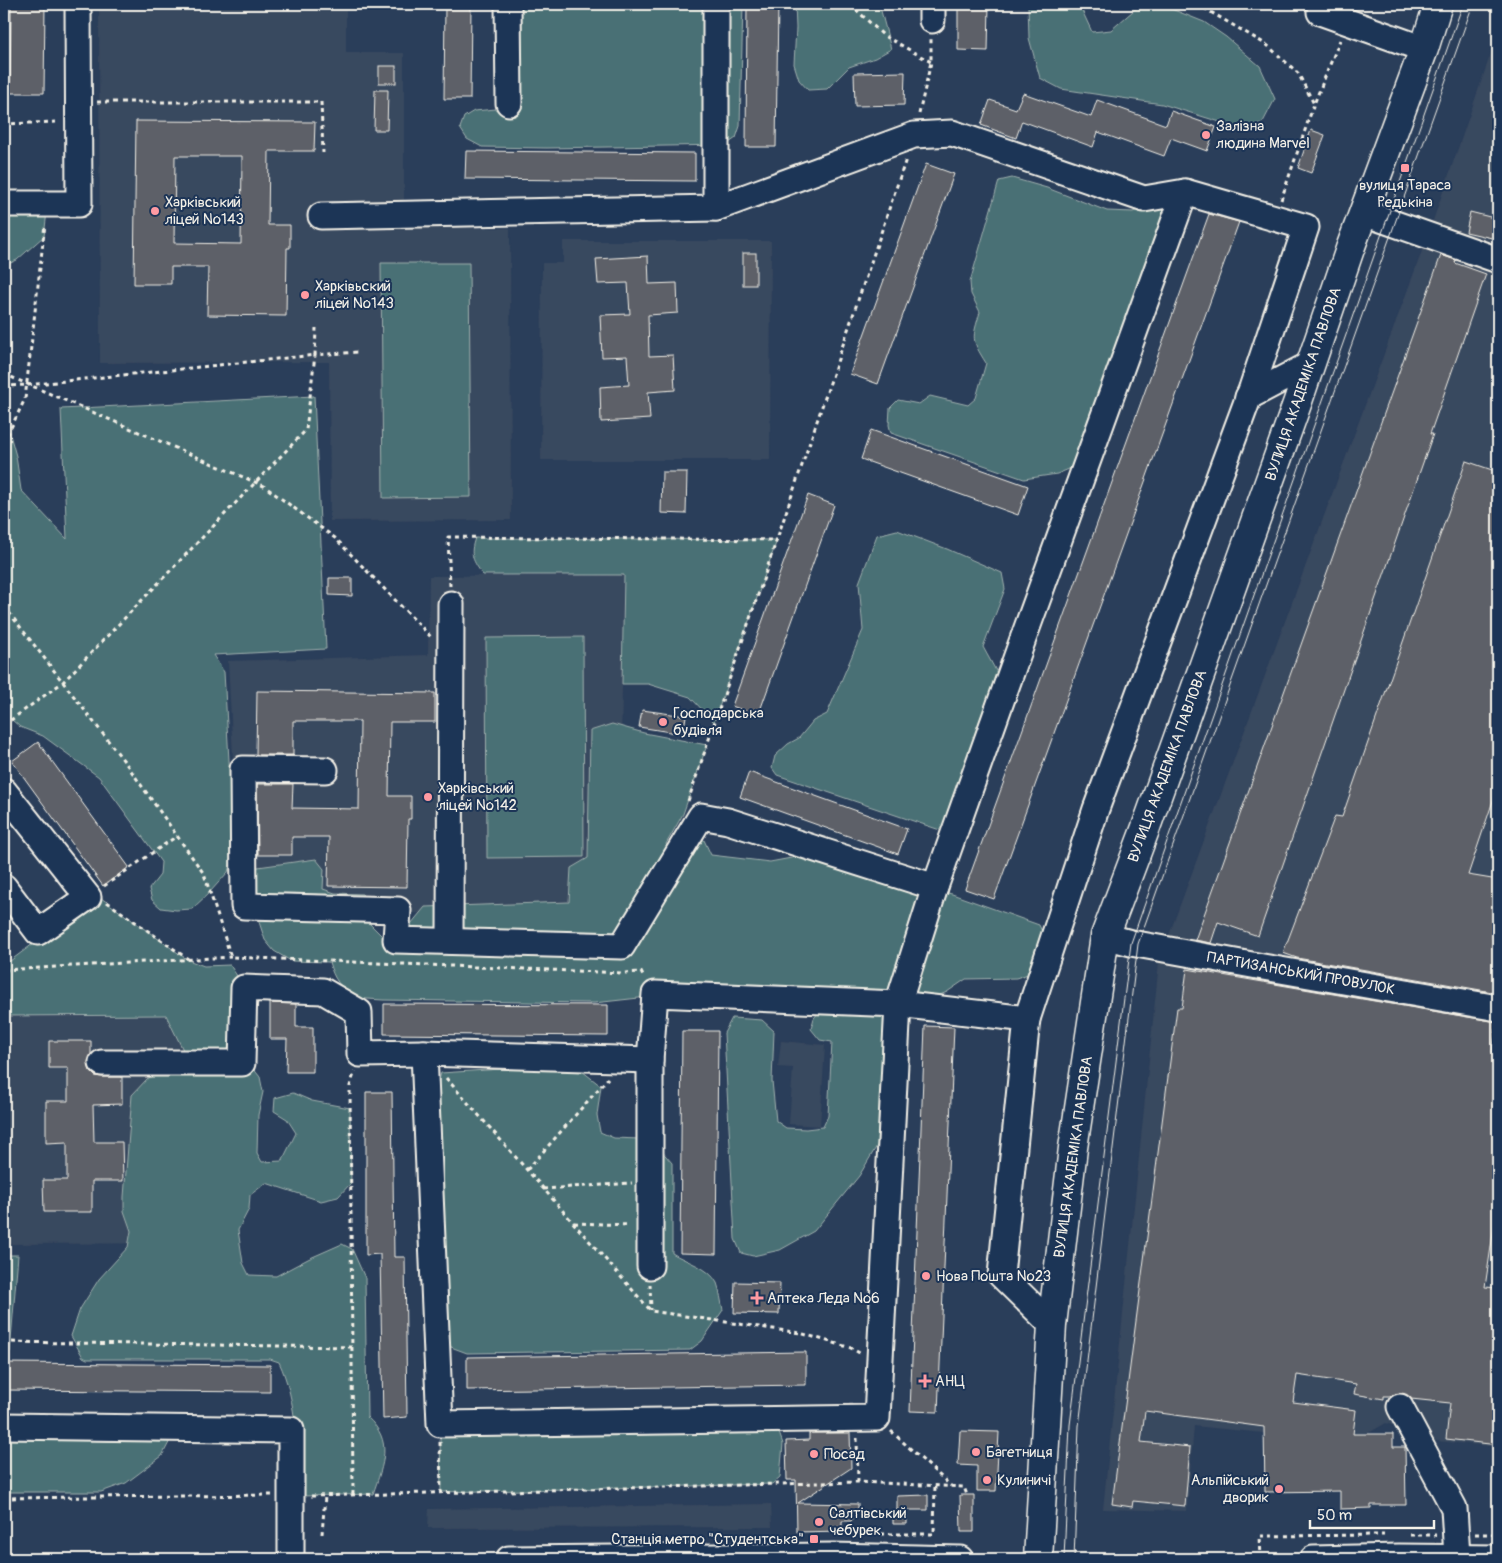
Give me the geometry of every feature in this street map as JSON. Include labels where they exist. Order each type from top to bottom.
[{"type":"main road","name":"ВУЛИЦЯ АКАДЕМІКА ПАВЛОВА","points":[[1038,1559],[1052,1326],[1073,1148],[1105,936],[1145,830],[1424,49],[1438,4]]},
{"type":"street","points":[[4,204],[79,204],[78,4]]},
{"type":"street","points":[[508,4],[509,103]]},
{"type":"street","points":[[716,4],[716,208]]},
{"type":"street","points":[[1323,4],[1320,12],[1424,49]]},
{"type":"street","points":[[321,216],[716,208],[914,135],[952,133],[1144,199],[1184,192],[1306,227],[1248,397],[1096,809],[1026,1019],[1001,1275],[1052,1326]]},
{"type":"street","points":[[424,1054],[440,1424],[867,1418],[898,1004],[935,887],[1184,192]]},
{"type":"street","points":[[1364,213],[1498,260]]},
{"type":"street","points":[[1248,397],[1311,364]]},
{"type":"street","points":[[450,941],[451,604]]},
{"type":"street","points":[[325,770],[243,769],[244,906],[398,910],[396,940],[622,946],[701,816],[728,821],[935,887]]},
{"type":"street","points":[[4,791],[88,897],[38,932],[4,887]]},
{"type":"street","name":"ПАРТИЗАНСЬКИЙ ПРОВУЛОК","points":[[1105,936],[1138,944],[1498,1008]]},
{"type":"street","points":[[102,1063],[242,1063],[244,988],[323,991],[359,1012],[360,1054],[650,1060]]},
{"type":"street","points":[[650,1266],[650,1060],[655,994],[898,1004],[1026,1019]]},
{"type":"street","points":[[1400,1407],[1454,1508],[1457,1558]]},
{"type":"street","points":[[4,1426],[291,1430],[291,1559]]},
{"type":"street","points":[[509,1559],[833,1556],[960,1559]]},
{"type":"street","points":[[1313,1559],[1498,1558]]},
{"type":"path","points":[[686,806],[914,135],[930,62],[884,35],[850,4]]},
{"type":"path","points":[[1197,4],[1268,45],[1298,73],[1314,104]]},
{"type":"path","points":[[1274,217],[1314,104],[1347,23]]},
{"type":"path","points":[[4,124],[79,111],[321,102],[323,152]]},
{"type":"path","points":[[4,442],[26,399],[48,204]]},
{"type":"path","points":[[4,726],[63,682],[306,430],[315,355],[316,328]]},
{"type":"path","points":[[4,386],[358,352]]},
{"type":"path","points":[[4,374],[264,486],[335,538],[451,659]]},
{"type":"path","points":[[451,604],[448,537],[777,540]]},
{"type":"path","points":[[4,606],[127,765],[204,874],[231,957]]},
{"type":"path","points":[[178,836],[87,897],[188,960]]},
{"type":"path","points":[[599,972],[610,946]]},
{"type":"path","points":[[4,970],[231,957],[599,972],[641,972]]},
{"type":"path","points":[[353,1494],[350,1086],[360,1054]]},
{"type":"path","points":[[527,1170],[624,1059]]},
{"type":"path","points":[[543,1189],[650,1182]]},
{"type":"path","points":[[574,1223],[650,1226]]},
{"type":"path","points":[[650,1266],[651,1311]]},
{"type":"path","points":[[4,1342],[353,1347]]},
{"type":"path","points":[[858,1482],[867,1418]]},
{"type":"path","points":[[867,1418],[952,1486]]},
{"type":"path","points":[[440,1424],[441,1492]]},
{"type":"path","points":[[4,1498],[325,1496],[858,1482],[964,1487],[968,1495]]},
{"type":"path","points":[[856,1534],[934,1534],[935,1485]]},
{"type":"path","points":[[322,1534],[325,1496]]},
{"type":"shaded area","name":"Харківьский ліцей №143","points":[[99,4],[346,4],[346,53],[404,53],[404,228],[510,228],[511,520],[330,521],[329,362],[100,363]]},
{"type":"shaded area","points":[[1498,33],[1498,1447],[1436,1441],[1386,1423],[1353,1442],[1194,1426],[1187,1511],[1103,1509],[1159,962],[1428,235]]},
{"type":"shaded area","points":[[563,241],[771,241],[770,460],[541,460],[542,263],[563,263]]},
{"type":"shaded area","name":"Харківський ліцей №142","points":[[624,575],[618,917],[241,910],[228,661],[428,655],[429,576]]},
{"type":"shaded area","points":[[205,1015],[205,1243],[4,1244],[4,1016]]},
{"type":"shaded area","points":[[781,1041],[825,1045],[820,1126],[789,1124],[793,1068],[778,1067]]},
{"type":"shaded area","points":[[771,1504],[772,1527],[428,1528],[429,1509]]},
{"type":"green space","points":[[519,4],[743,4],[740,126],[736,138],[726,145],[547,148],[482,147],[467,139],[460,128],[464,117],[474,111],[519,107]]},
{"type":"green space","points":[[795,4],[884,4],[880,7],[891,49],[875,58],[849,67],[827,89],[808,90],[799,80],[794,64]]},
{"type":"green space","points":[[1028,4],[1079,4],[1092,32],[1111,30],[1141,4],[1159,4],[1204,22],[1226,37],[1260,66],[1275,99],[1263,122],[1246,130],[1162,104],[1061,89],[1040,78],[1029,38]]},
{"type":"green space","points":[[1012,178],[1047,188],[1107,211],[1133,212],[1152,204],[1171,201],[1081,464],[1057,474],[1024,479],[891,433],[889,425],[890,408],[898,400],[919,404],[930,396],[968,405],[976,398],[986,363],[974,339],[980,312],[971,294],[970,282],[999,181]]},
{"type":"green space","points":[[4,212],[47,212],[44,236],[17,260],[4,266]]},
{"type":"green space","points":[[381,263],[469,263],[471,497],[383,498]]},
{"type":"green space","points":[[4,394],[8,406],[9,431],[16,456],[21,490],[67,539],[61,409],[314,396],[326,649],[213,655],[224,672],[234,849],[228,872],[192,909],[176,910],[161,908],[152,900],[149,889],[160,875],[161,862],[99,777],[43,736],[20,727],[4,713]]},
{"type":"green space","points":[[897,530],[1002,573],[1005,589],[983,647],[1001,680],[955,815],[940,830],[777,775],[772,768],[775,756],[788,744],[799,738],[813,721],[827,714],[863,630],[859,583],[877,535]]},
{"type":"green space","points":[[475,538],[777,540],[714,722],[690,697],[648,684],[622,684],[624,575],[483,575],[473,558],[472,549]]},
{"type":"green space","points":[[583,637],[584,857],[487,858],[486,638]]},
{"type":"green space","points":[[612,724],[644,733],[707,745],[683,814],[666,844],[677,867],[696,838],[704,840],[711,855],[770,862],[802,856],[885,880],[952,894],[1039,925],[1044,936],[1034,972],[1016,978],[966,979],[947,992],[933,998],[662,988],[639,998],[594,1003],[383,1000],[353,998],[338,982],[329,962],[291,961],[274,951],[265,940],[251,898],[251,876],[258,867],[316,859],[324,869],[323,889],[335,893],[362,894],[367,900],[370,924],[388,942],[406,930],[425,907],[569,902],[571,868],[588,858],[590,731]]},
{"type":"green space","points":[[94,893],[188,960],[204,966],[230,965],[237,976],[238,991],[231,1058],[185,1054],[166,1015],[4,1016],[4,962],[10,961],[49,932]]},
{"type":"green space","points":[[886,1008],[884,1134],[859,1176],[814,1231],[780,1250],[753,1256],[741,1253],[735,1239],[724,1033],[732,1018],[762,1020],[774,1031],[772,1081],[776,1121],[786,1128],[806,1129],[823,1127],[828,1116],[832,1042],[820,1040],[811,1029],[814,1018],[820,1011]]},
{"type":"green space","points":[[547,1066],[582,1071],[601,1086],[597,1115],[600,1132],[614,1138],[639,1139],[660,1149],[672,1163],[672,1253],[703,1269],[713,1277],[718,1286],[723,1310],[702,1341],[690,1350],[467,1353],[451,1347],[447,1337],[436,1090],[441,1073]]},
{"type":"green space","points":[[252,1067],[260,1077],[263,1092],[258,1115],[257,1153],[262,1162],[282,1161],[296,1133],[287,1119],[274,1111],[275,1098],[293,1093],[312,1101],[350,1108],[351,1183],[338,1197],[321,1201],[266,1183],[250,1195],[249,1209],[238,1230],[243,1263],[249,1275],[276,1276],[342,1244],[352,1249],[365,1278],[367,1417],[381,1435],[384,1453],[383,1463],[373,1494],[302,1496],[293,1410],[290,1393],[279,1362],[270,1359],[87,1359],[83,1357],[71,1336],[80,1309],[99,1279],[128,1247],[131,1231],[124,1211],[124,1197],[132,1095],[147,1079],[161,1071]]},
{"type":"green space","points":[[4,1255],[18,1255],[10,1352],[4,1354]]},
{"type":"green space","points":[[449,1428],[778,1430],[783,1444],[780,1477],[772,1484],[441,1492],[440,1438]]},
{"type":"green space","points":[[4,1430],[175,1431],[162,1456],[126,1483],[101,1492],[4,1492]]},
{"type":"building","points":[[11,4],[45,4],[44,93],[10,93]]},
{"type":"building","points":[[445,4],[471,4],[470,99],[444,99]]},
{"type":"building","points":[[747,4],[778,4],[776,147],[746,147]]},
{"type":"building","points":[[958,4],[989,4],[988,51],[958,50]]},
{"type":"building","points":[[379,66],[396,66],[396,83],[379,83]]},
{"type":"building","points":[[905,72],[904,105],[855,106],[854,73]]},
{"type":"building","points":[[375,90],[388,90],[387,130],[374,130]]},
{"type":"building","points":[[1023,93],[1091,117],[1097,100],[1166,125],[1171,111],[1216,127],[1207,151],[1171,138],[1164,156],[1098,132],[1093,147],[1022,121],[1016,138],[981,125],[990,100],[1016,109]]},
{"type":"building","name":"Харківський ліцей №143","points":[[136,121],[315,122],[314,151],[269,151],[268,225],[290,225],[290,248],[287,248],[286,316],[207,315],[208,267],[171,267],[171,284],[134,284]],"holes":[[[175,156],[242,156],[241,244],[174,243]]]},
{"type":"building","points":[[1311,130],[1325,135],[1311,173],[1298,168]]},
{"type":"building","points":[[466,151],[695,153],[695,181],[465,179]]},
{"type":"building","points":[[926,164],[954,174],[878,384],[850,374]]},
{"type":"building","points":[[1470,212],[1498,219],[1496,239],[1466,232]]},
{"type":"building","points":[[1209,214],[1239,222],[994,899],[965,889]]},
{"type":"building","points":[[743,253],[756,253],[756,285],[743,285]]},
{"type":"building","points":[[1441,255],[1456,260],[1455,263],[1486,274],[1430,434],[1433,434],[1258,936],[1218,922],[1211,943],[1195,940]]},
{"type":"building","points":[[648,256],[649,284],[677,283],[678,313],[648,315],[649,356],[673,355],[675,390],[648,392],[650,419],[601,422],[600,387],[629,385],[627,356],[602,357],[600,315],[630,314],[628,283],[598,284],[596,259]]},
{"type":"building","points":[[871,430],[1028,486],[1018,515],[861,459]]},
{"type":"building","points":[[1466,461],[1498,472],[1498,786],[1468,875],[1498,880],[1498,993],[1297,958],[1283,953],[1335,816],[1342,817]]},
{"type":"building","points":[[662,472],[687,472],[686,514],[661,513]]},
{"type":"building","points":[[808,495],[834,505],[758,716],[732,706]]},
{"type":"building","points":[[329,578],[352,578],[352,596],[329,595]]},
{"type":"building","points":[[257,691],[435,693],[435,722],[390,722],[389,796],[411,796],[411,819],[408,819],[407,887],[328,886],[329,837],[292,837],[292,855],[258,855],[257,784],[293,784],[292,808],[359,809],[360,721],[293,721],[293,755],[256,755]]},
{"type":"building","name":"Господарська будівля","points":[[642,710],[686,716],[683,734],[639,727]]},
{"type":"building","points":[[38,742],[129,867],[103,886],[12,761]]},
{"type":"building","points":[[749,772],[907,829],[898,854],[740,797]]},
{"type":"building","points":[[1187,969],[1497,1022],[1492,1052],[1498,1052],[1498,1200],[1485,1287],[1498,1288],[1498,1445],[1446,1439],[1450,1403],[1411,1399],[1401,1393],[1384,1396],[1384,1399],[1354,1394],[1356,1384],[1297,1375],[1293,1402],[1356,1410],[1353,1434],[1393,1434],[1393,1447],[1405,1447],[1406,1505],[1371,1505],[1371,1508],[1340,1509],[1340,1491],[1265,1492],[1264,1427],[1145,1411],[1141,1442],[1190,1447],[1185,1506],[1133,1501],[1132,1507],[1112,1504],[1177,1008],[1182,1008]]},
{"type":"building","points":[[270,1003],[296,1004],[296,1027],[313,1027],[313,1072],[286,1072],[287,1039],[270,1039]]},
{"type":"building","points":[[384,1004],[608,1005],[608,1036],[384,1034]]},
{"type":"building","points":[[925,1026],[954,1027],[938,1412],[910,1411]]},
{"type":"building","points":[[682,1031],[718,1031],[716,1254],[680,1253]]},
{"type":"building","points":[[49,1041],[91,1041],[91,1054],[88,1063],[90,1071],[95,1076],[122,1077],[122,1104],[93,1105],[94,1142],[122,1142],[123,1181],[92,1181],[92,1212],[44,1212],[43,1180],[67,1180],[67,1142],[46,1143],[46,1101],[68,1101],[68,1068],[49,1068]]},
{"type":"building","points":[[366,1092],[392,1092],[394,1257],[405,1257],[407,1417],[383,1419],[380,1254],[366,1255]]},
{"type":"building","name":"Аптека Леда №6","points":[[735,1282],[780,1283],[779,1314],[734,1313]]},
{"type":"building","points":[[806,1352],[806,1385],[467,1390],[467,1357]]},
{"type":"building","points":[[4,1363],[270,1365],[270,1392],[4,1390]]},
{"type":"building","points":[[960,1431],[999,1432],[996,1491],[977,1491],[977,1466],[958,1465]]},
{"type":"building","points":[[809,1433],[850,1433],[851,1468],[798,1503],[858,1504],[858,1512],[851,1521],[842,1521],[842,1531],[797,1532],[796,1480],[787,1480],[786,1441],[809,1440]]},
{"type":"building","points":[[928,1495],[928,1510],[907,1510],[907,1524],[893,1524],[893,1510],[897,1510],[897,1496]]},
{"type":"building","points":[[960,1495],[974,1495],[974,1532],[961,1532]]},
{"type":"tram line","points":[[1064,1559],[1070,1425],[1131,943],[1463,4]]},
{"type":"tram line","points":[[1074,1559],[1079,1426],[1138,944],[1473,4]]},
{"type":"place","name":"Залізна людина Marvel","points":[[1206,135]]},
{"type":"place","name":"вулиця Тараса Редькіна","points":[[1405,168]]},
{"type":"place","name":"Харківський ліцей №143","points":[[155,211]]},
{"type":"place","name":"Харківьский ліцей №143","points":[[305,295]]},
{"type":"place","name":"Господарська будівля","points":[[663,722]]},
{"type":"place","name":"Харківський ліцей №142","points":[[428,797]]},
{"type":"place","name":"Нова Пошта №23","points":[[926,1276]]},
{"type":"place","name":"Аптека Леда №6","points":[[757,1298]]},
{"type":"place","name":"АНЦ","points":[[925,1381]]},
{"type":"place","name":"Багетниця","points":[[976,1452]]},
{"type":"place","name":"Посад","points":[[814,1454]]},
{"type":"place","name":"Кулиничі","points":[[987,1480]]},
{"type":"place","name":"Альпійський дворик","points":[[1279,1489]]},
{"type":"place","name":"Салтівський чебурек","points":[[819,1522]]},
{"type":"place","name":"Станція метро \"Студентська\"","points":[[814,1539]]}]
